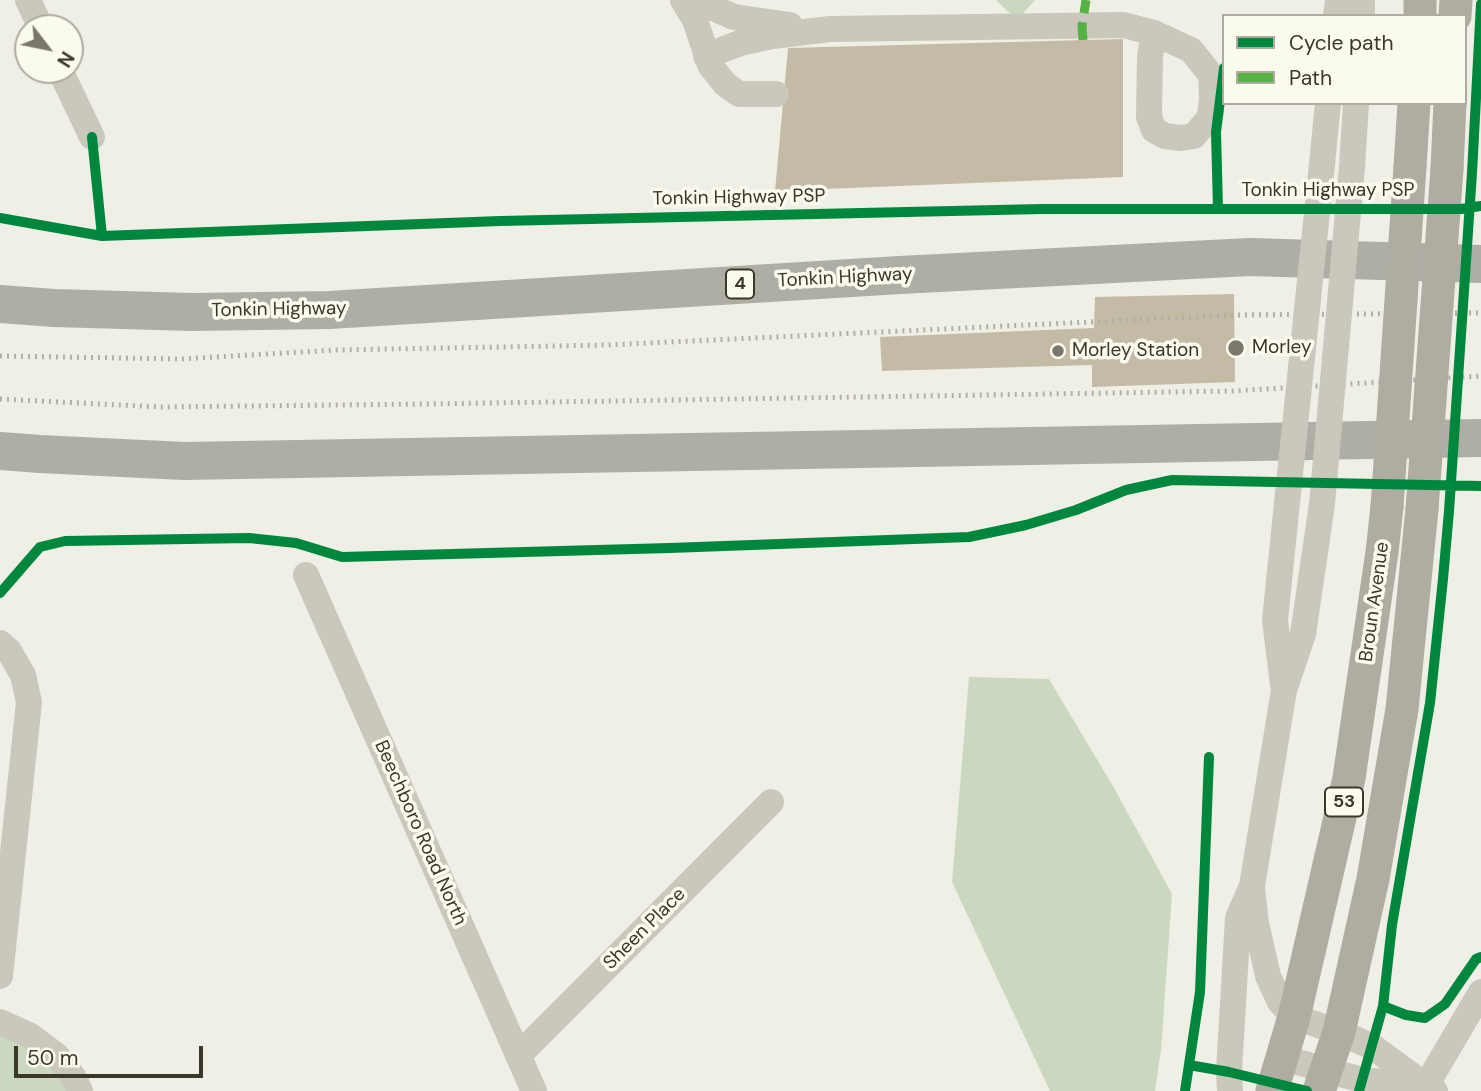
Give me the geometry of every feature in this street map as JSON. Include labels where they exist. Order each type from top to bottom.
[{"type":"highway","name":"Tonkin Highway","points":[[0,304],[192,312],[329,310],[900,275],[1250,257],[1481,264]]},
{"type":"highway","points":[[0,451],[184,461],[1481,438]]},
{"type":"main road","name":"Broun Avenue","points":[[1272,1091],[1294,1017],[1349,778],[1382,552],[1414,105]]},
{"type":"main road","name":"Broun Avenue","points":[[1323,1081],[1339,1032],[1373,879],[1402,709],[1422,509],[1450,105]]},
{"type":"street","points":[[683,0],[695,20],[710,65],[725,84],[739,94],[776,94]]},
{"type":"street","points":[[695,0],[734,17],[830,29]]},
{"type":"street","points":[[706,55],[740,43],[772,36],[830,29],[1124,25],[1154,33]]},
{"type":"street","points":[[67,84],[92,137]]},
{"type":"street","points":[[1284,690],[1275,620],[1328,105]]},
{"type":"street","points":[[1230,1091],[1228,1072],[1238,918],[1252,886],[1284,690],[1303,634],[1322,504],[1356,105]]},
{"type":"street","name":"Beechboro Road North","points":[[306,575],[534,1091]]},
{"type":"street","points":[[0,976],[29,702],[23,675],[4,647]]},
{"type":"street","name":"Sheen Place","points":[[518,1056],[771,802]]},
{"type":"street","points":[[1252,886],[1256,923],[1268,976],[1280,1002],[1294,1017],[1373,1047],[1428,1089]]},
{"type":"street","points":[[1428,1089],[1481,992]]},
{"type":"street","points":[[0,1022],[29,1035],[57,1056],[74,1078],[80,1091]]},
{"type":"street","points":[[1283,1058],[1323,1081],[1362,1080],[1428,1089]]},
{"type":"green space","points":[[996,0],[1035,0],[1017,20]]},
{"type":"green space","points":[[969,677],[1049,679],[1114,788],[1172,894],[1161,1050],[1155,1091],[1050,1091],[952,882]]},
{"type":"green space","points":[[0,1022],[80,1091],[0,1091]]},
{"type":"building","points":[[1123,39],[1123,177],[775,191],[788,48]]},
{"type":"building","name":"Morley Station","points":[[1234,294],[1235,382],[1092,387],[1092,365],[882,371],[880,337],[1094,328],[1095,297]]},
{"type":"railway","points":[[0,356],[180,359],[337,350],[607,345],[1236,315],[1481,313]]},
{"type":"railway","points":[[0,399],[160,407],[426,404],[1233,391],[1481,376]]},
{"type":"marked path","points":[[1083,40],[1086,0]]},
{"type":"cycle path","points":[[1359,1091],[1383,1006],[1392,925],[1430,703],[1449,511],[1481,4]]},
{"type":"cycle path","points":[[1218,209],[1216,132],[1222,84]]},
{"type":"cycle path","points":[[92,137],[102,236]]},
{"type":"cycle path","name":"Tonkin Highway PSP","points":[[0,218],[102,236],[500,221],[1042,209],[1461,209],[1481,206]]},
{"type":"cycle path","points":[[0,593],[40,547],[65,541],[249,538],[296,543],[342,557],[969,537],[1026,525],[1076,510],[1126,490],[1172,480],[1481,486]]},
{"type":"cycle path","points":[[1185,1091],[1200,992],[1209,757]]},
{"type":"cycle path","points":[[1383,1006],[1406,1015],[1425,1018],[1445,1004],[1476,959],[1481,957]]},
{"type":"cycle path","points":[[1189,1065],[1307,1091]]},
{"type":"place","name":"Morley","points":[[1236,348]]},
{"type":"place","name":"Morley Station","points":[[1058,351]]}]
